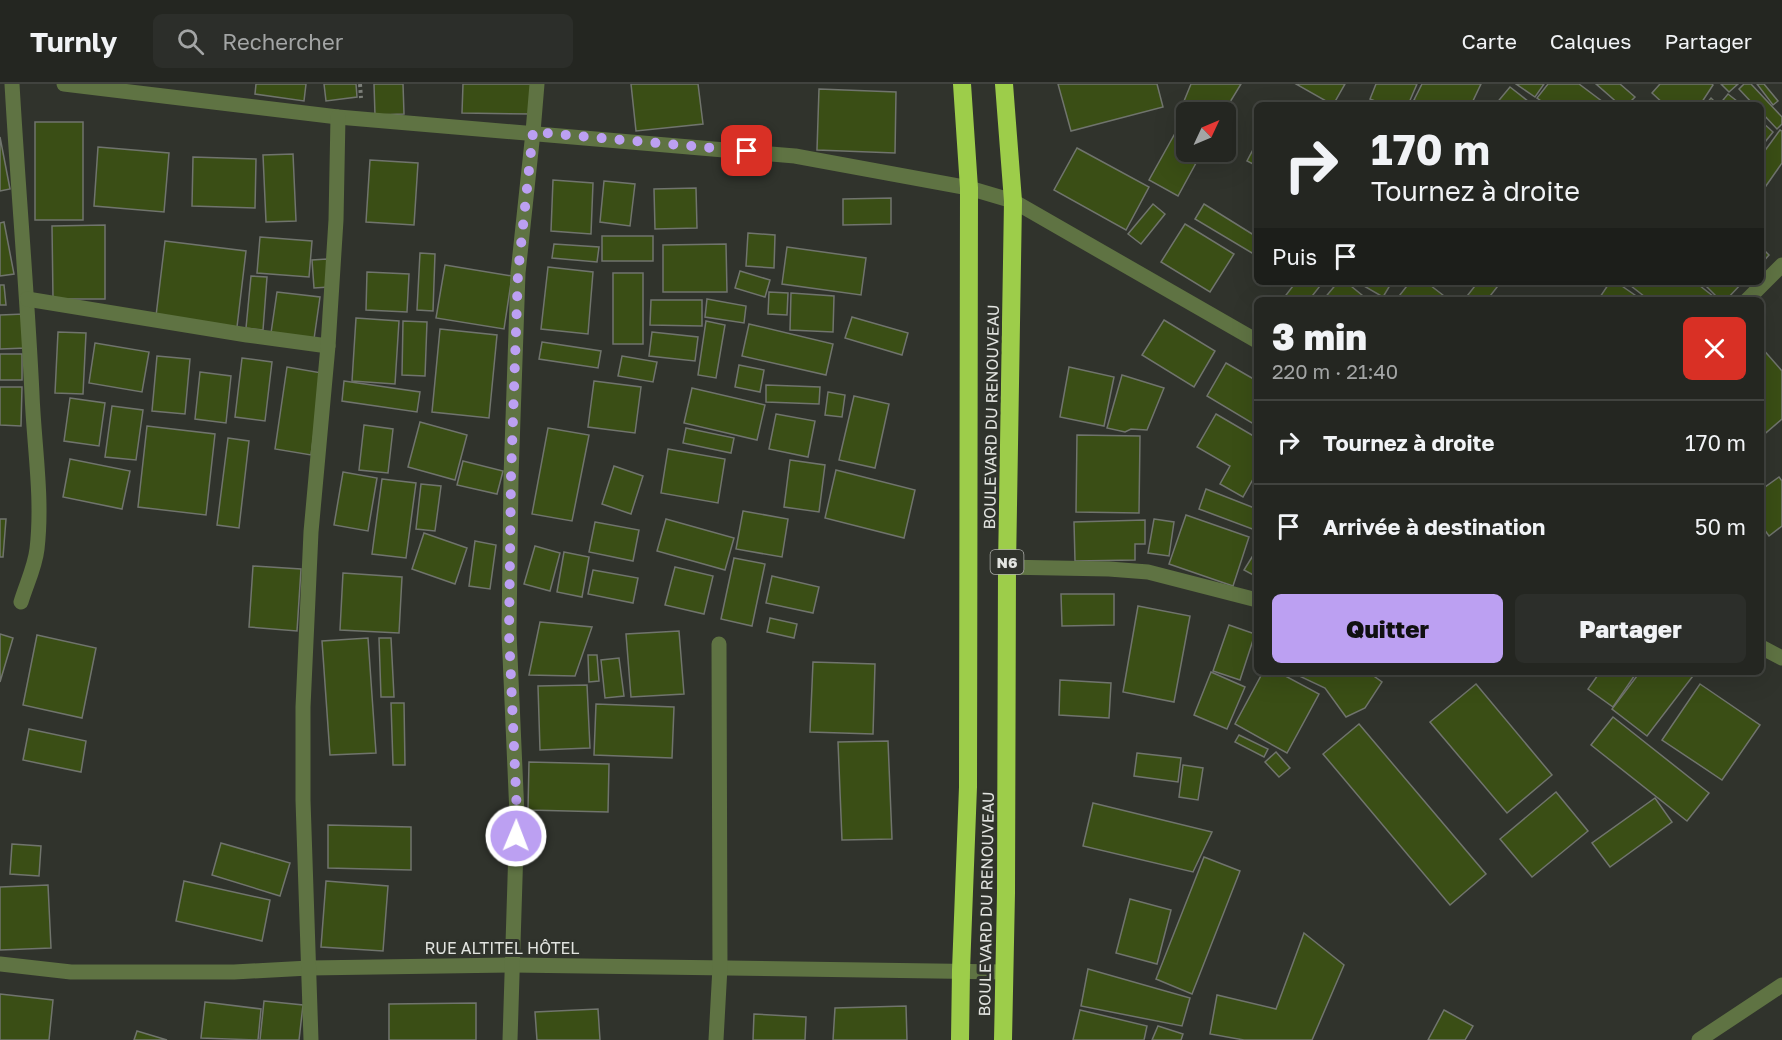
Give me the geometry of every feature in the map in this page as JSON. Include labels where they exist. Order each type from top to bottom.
[{"type":"highway","name":"BOULEVARD DU RENOUVEAU","points":[[960,1040],[968,787],[969,188],[962,84]]},
{"type":"highway","name":"BOULEVARD DU RENOUVEAU","points":[[1003,1040],[1013,201],[1004,84]]},
{"type":"street","points":[[12,84],[39,495],[37,552],[21,602]]},
{"type":"street","points":[[64,84],[339,117],[795,156],[969,188],[1013,201],[1254,339]]},
{"type":"street","points":[[510,1040],[517,815],[509,633],[511,477],[518,273],[537,84]]},
{"type":"street","points":[[311,1040],[303,800],[303,707],[311,532],[328,346],[336,220],[339,117]]},
{"type":"street","points":[[1764,283],[1782,265]]},
{"type":"street","points":[[1750,297],[1762,285]]},
{"type":"street","points":[[27,299],[328,346]]},
{"type":"street","points":[[1007,567],[1148,572],[1254,599]]},
{"type":"street","points":[[716,1040],[720,967],[720,644]]},
{"type":"street","points":[[1764,648],[1781,656]]},
{"type":"street","name":"RUE ALTITEL HÔTEL","points":[[0,964],[71,972],[234,972],[309,968],[512,964],[1004,972]]},
{"type":"street","points":[[1700,1040],[1782,985]]},
{"type":"building","points":[[256,84],[306,84],[304,101],[255,94]]},
{"type":"building","points":[[324,84],[356,84],[357,97],[326,101]]},
{"type":"building","points":[[374,84],[403,84],[404,114],[375,115]]},
{"type":"building","points":[[463,84],[533,84],[533,114],[462,113]]},
{"type":"building","points":[[631,84],[698,84],[703,124],[636,131]]},
{"type":"building","points":[[1058,84],[1157,84],[1163,107],[1071,131]]},
{"type":"building","points":[[1191,84],[1241,84],[1230,102],[1184,102]]},
{"type":"building","points":[[1296,84],[1345,84],[1335,102],[1328,102]]},
{"type":"building","points":[[1376,84],[1417,84],[1409,102],[1378,102],[1370,99]]},
{"type":"building","points":[[1422,84],[1481,84],[1472,102],[1418,102],[1414,100]]},
{"type":"building","points":[[1516,84],[1544,84],[1535,97]]},
{"type":"building","points":[[1548,84],[1579,84],[1603,102],[1543,102],[1537,98]]},
{"type":"building","points":[[1596,84],[1620,84],[1635,97],[1630,102],[1617,102]]},
{"type":"building","points":[[1660,84],[1713,85],[1702,102],[1662,102],[1652,93]]},
{"type":"building","points":[[1721,84],[1738,84],[1729,92]]},
{"type":"building","points":[[1744,84],[1751,84],[1782,117],[1782,124],[1777,129],[1764,115],[1764,102],[1751,102],[1739,89]]},
{"type":"building","points":[[1757,84],[1764,84],[1778,101],[1773,105]]},
{"type":"building","points":[[1510,87],[1529,102],[1498,102]]},
{"type":"building","points":[[819,89],[896,92],[895,153],[817,150]]},
{"type":"building","points":[[1728,94],[1738,102],[1721,102]]},
{"type":"building","points":[[35,122],[83,122],[83,220],[35,220]]},
{"type":"building","points":[[1764,124],[1773,132],[1764,143]]},
{"type":"building","points":[[1780,130],[1782,131],[1782,163],[1764,189],[1764,152]]},
{"type":"building","points":[[1176,132],[1176,162],[1197,162],[1178,196],[1149,180]]},
{"type":"building","points":[[0,137],[10,189],[0,191]]},
{"type":"building","points":[[98,147],[169,153],[164,212],[94,206]]},
{"type":"building","points":[[1077,148],[1149,187],[1126,230],[1054,190]]},
{"type":"building","points":[[1254,148],[1254,164],[1247,161]]},
{"type":"building","points":[[293,154],[296,221],[266,222],[263,155]]},
{"type":"building","points":[[193,157],[256,159],[255,208],[192,206]]},
{"type":"building","points":[[370,160],[418,163],[414,225],[366,222]]},
{"type":"building","points":[[553,180],[593,183],[591,234],[551,231]]},
{"type":"building","points":[[604,181],[635,184],[630,226],[600,222]]},
{"type":"building","points":[[696,188],[697,228],[655,229],[654,189]]},
{"type":"building","points":[[891,198],[891,224],[843,225],[843,199]]},
{"type":"building","points":[[1153,204],[1165,214],[1141,244],[1128,234]]},
{"type":"building","points":[[1204,204],[1254,235],[1254,254],[1195,219]]},
{"type":"building","points":[[4,222],[14,274],[0,276],[0,223]]},
{"type":"building","points":[[1185,224],[1234,254],[1210,292],[1161,262]]},
{"type":"building","points":[[105,225],[105,299],[53,299],[52,226]]},
{"type":"building","points":[[748,233],[775,235],[774,268],[746,266]]},
{"type":"building","points":[[602,236],[653,236],[653,261],[602,261]]},
{"type":"building","points":[[260,237],[312,241],[309,277],[257,273]]},
{"type":"building","points":[[165,241],[246,251],[237,327],[156,316]]},
{"type":"building","points":[[554,244],[599,247],[597,262],[552,258]]},
{"type":"building","points":[[726,244],[727,292],[663,292],[663,245]]},
{"type":"building","points":[[787,247],[866,258],[861,295],[782,284]]},
{"type":"building","points":[[1764,250],[1769,255],[1764,261]]},
{"type":"building","points":[[420,253],[435,254],[433,311],[417,310]]},
{"type":"building","points":[[327,259],[329,287],[314,288],[312,260]]},
{"type":"building","points":[[445,265],[512,276],[504,329],[436,318]]},
{"type":"building","points":[[548,267],[593,272],[588,334],[541,329]]},
{"type":"building","points":[[740,271],[770,280],[765,297],[735,288]]},
{"type":"building","points":[[367,272],[409,274],[407,312],[366,310]]},
{"type":"building","points":[[613,273],[643,273],[643,344],[613,344]]},
{"type":"building","points":[[251,276],[267,277],[263,330],[246,328]]},
{"type":"building","points":[[0,285],[4,285],[6,305],[0,305]]},
{"type":"building","points":[[1294,285],[1320,286],[1311,297],[1285,297]]},
{"type":"building","points":[[1336,285],[1350,285],[1364,297],[1326,297]]},
{"type":"building","points":[[1362,285],[1390,285],[1383,297]]},
{"type":"building","points":[[1408,285],[1430,285],[1445,297],[1398,297]]},
{"type":"building","points":[[1476,285],[1499,285],[1489,297],[1466,297]]},
{"type":"building","points":[[1608,285],[1620,285],[1638,297],[1600,297]]},
{"type":"building","points":[[1630,285],[1699,285],[1714,297],[1645,297]]},
{"type":"building","points":[[1705,285],[1740,285],[1729,297],[1717,297]]},
{"type":"building","points":[[277,292],[320,297],[314,339],[271,333]]},
{"type":"building","points":[[769,292],[788,293],[787,315],[768,314]]},
{"type":"building","points":[[791,293],[834,296],[833,332],[790,330]]},
{"type":"building","points":[[707,299],[746,306],[744,323],[705,317]]},
{"type":"building","points":[[651,300],[702,300],[702,326],[650,325]]},
{"type":"building","points":[[24,314],[26,348],[0,349],[0,315]]},
{"type":"building","points":[[852,317],[908,333],[902,355],[845,338]]},
{"type":"building","points":[[356,318],[399,321],[395,384],[352,381]]},
{"type":"building","points":[[1164,320],[1215,351],[1194,387],[1142,355]]},
{"type":"building","points":[[403,321],[427,322],[425,376],[402,375]]},
{"type":"building","points":[[706,321],[725,325],[716,378],[698,375]]},
{"type":"building","points":[[749,324],[833,344],[826,375],[742,356]]},
{"type":"building","points":[[440,329],[497,335],[489,418],[432,412]]},
{"type":"building","points":[[58,332],[86,333],[83,394],[55,393]]},
{"type":"building","points":[[652,332],[698,337],[695,361],[649,356]]},
{"type":"building","points":[[542,342],[601,351],[598,368],[539,359]]},
{"type":"building","points":[[95,343],[149,352],[142,392],[89,383]]},
{"type":"building","points":[[1764,350],[1782,371],[1782,419],[1764,434]]},
{"type":"building","points":[[0,354],[22,354],[22,380],[0,380]]},
{"type":"building","points":[[157,356],[190,359],[185,414],[152,411]]},
{"type":"building","points":[[622,356],[657,362],[653,382],[618,376]]},
{"type":"building","points":[[242,358],[272,362],[265,421],[235,417]]},
{"type":"building","points":[[1226,363],[1254,379],[1254,424],[1207,396]]},
{"type":"building","points":[[739,365],[764,370],[760,392],[735,387]]},
{"type":"building","points":[[287,367],[322,373],[311,455],[275,449]]},
{"type":"building","points":[[1069,367],[1114,377],[1104,426],[1060,417]]},
{"type":"building","points":[[200,372],[231,376],[226,423],[195,419]]},
{"type":"building","points":[[1122,375],[1164,388],[1147,430],[1131,429],[1125,432],[1107,428]]},
{"type":"building","points":[[344,381],[420,392],[417,412],[342,401]]},
{"type":"building","points":[[594,381],[641,387],[635,433],[588,427]]},
{"type":"building","points":[[766,385],[820,387],[819,404],[766,402]]},
{"type":"building","points":[[0,387],[22,387],[21,426],[0,425]]},
{"type":"building","points":[[692,388],[765,405],[757,440],[684,423]]},
{"type":"building","points":[[828,392],[845,395],[842,417],[825,415]]},
{"type":"building","points":[[854,396],[889,404],[875,468],[839,460]]},
{"type":"building","points":[[70,398],[105,403],[99,446],[64,441]]},
{"type":"building","points":[[112,406],[143,410],[136,460],[105,457]]},
{"type":"building","points":[[776,414],[815,421],[808,457],[769,449]]},
{"type":"building","points":[[1216,414],[1254,436],[1254,477],[1243,497],[1220,484],[1230,466],[1197,447]]},
{"type":"building","points":[[420,422],[467,435],[455,480],[408,467]]},
{"type":"building","points":[[364,425],[393,429],[388,473],[359,470]]},
{"type":"building","points":[[147,426],[215,434],[206,515],[138,507]]},
{"type":"building","points":[[548,428],[589,435],[572,521],[532,514]]},
{"type":"building","points":[[686,428],[734,438],[731,453],[683,443]]},
{"type":"building","points":[[1077,435],[1140,436],[1139,513],[1076,512]]},
{"type":"building","points":[[228,438],[249,441],[239,528],[217,525]]},
{"type":"building","points":[[668,449],[725,459],[718,503],[661,493]]},
{"type":"building","points":[[70,459],[130,471],[122,509],[63,497]]},
{"type":"building","points":[[790,460],[825,465],[819,512],[784,507]]},
{"type":"building","points":[[463,461],[503,471],[497,494],[457,485]]},
{"type":"building","points":[[614,466],[643,476],[631,514],[602,504]]},
{"type":"building","points":[[836,470],[915,490],[904,538],[825,518]]},
{"type":"building","points":[[343,472],[377,478],[368,531],[334,525]]},
{"type":"building","points":[[1779,477],[1782,481],[1782,526],[1769,536],[1764,529],[1764,488]]},
{"type":"building","points":[[382,479],[416,483],[406,558],[372,554]]},
{"type":"building","points":[[421,484],[441,486],[435,531],[416,529]]},
{"type":"building","points":[[1206,489],[1254,508],[1254,530],[1199,509]]},
{"type":"building","points":[[743,511],[788,519],[782,557],[736,549]]},
{"type":"building","points":[[1186,515],[1249,537],[1233,586],[1169,564]]},
{"type":"building","points":[[0,519],[6,519],[3,557],[0,557]]},
{"type":"building","points":[[666,519],[734,538],[725,570],[657,551]]},
{"type":"building","points":[[1154,519],[1174,522],[1169,556],[1148,553]]},
{"type":"building","points":[[1145,520],[1145,544],[1135,544],[1135,560],[1075,561],[1074,522]]},
{"type":"building","points":[[595,522],[639,530],[633,561],[589,552]]},
{"type":"building","points":[[424,533],[467,548],[455,584],[412,569]]},
{"type":"building","points":[[475,541],[496,545],[490,589],[469,586]]},
{"type":"building","points":[[535,546],[560,553],[550,591],[524,584]]},
{"type":"building","points":[[564,552],[589,557],[582,597],[557,592]]},
{"type":"building","points":[[1254,554],[1254,575],[1244,570]]},
{"type":"building","points":[[734,558],[765,564],[752,626],[721,619]]},
{"type":"building","points":[[253,566],[301,569],[297,631],[249,627]]},
{"type":"building","points":[[675,567],[713,576],[704,614],[665,605]]},
{"type":"building","points":[[593,570],[638,578],[633,603],[588,594]]},
{"type":"building","points":[[343,573],[402,577],[399,633],[340,630]]},
{"type":"building","points":[[772,576],[819,587],[813,613],[766,603]]},
{"type":"building","points":[[1061,594],[1114,594],[1114,625],[1062,626]]},
{"type":"building","points":[[1138,606],[1190,616],[1174,702],[1123,692]]},
{"type":"building","points":[[770,618],[797,624],[794,638],[767,632]]},
{"type":"building","points":[[540,622],[592,627],[575,676],[529,675]]},
{"type":"building","points":[[1229,625],[1254,634],[1240,680],[1213,671]]},
{"type":"building","points":[[679,631],[684,694],[631,697],[626,634]]},
{"type":"building","points":[[0,634],[13,638],[0,682]]},
{"type":"building","points":[[37,635],[96,648],[82,718],[23,705]]},
{"type":"building","points":[[368,638],[376,753],[330,755],[322,641]]},
{"type":"building","points":[[379,638],[391,638],[394,697],[381,697]]},
{"type":"building","points":[[588,655],[597,655],[599,681],[589,682]]},
{"type":"building","points":[[619,658],[624,696],[605,698],[601,660]]},
{"type":"building","points":[[813,662],[875,664],[873,734],[810,732]]},
{"type":"building","points":[[1211,672],[1245,687],[1227,729],[1194,715]]},
{"type":"building","points":[[1261,675],[1284,675],[1319,694],[1287,753],[1235,724]]},
{"type":"building","points":[[1297,675],[1372,675],[1382,682],[1365,708],[1346,717],[1325,688]]},
{"type":"building","points":[[1598,675],[1635,675],[1613,707],[1588,689]]},
{"type":"building","points":[[1638,675],[1694,675],[1647,736],[1612,709]]},
{"type":"building","points":[[1060,680],[1111,683],[1109,718],[1059,715]]},
{"type":"building","points":[[1476,684],[1552,775],[1507,813],[1430,722]]},
{"type":"building","points":[[1700,684],[1760,725],[1722,780],[1662,740]]},
{"type":"building","points":[[587,685],[590,748],[540,750],[538,686]]},
{"type":"building","points":[[391,703],[404,703],[405,765],[393,765]]},
{"type":"building","points":[[596,704],[674,707],[672,758],[594,755]]},
{"type":"building","points":[[1613,717],[1709,793],[1687,821],[1591,745]]},
{"type":"building","points":[[1359,724],[1486,874],[1450,905],[1323,754]]},
{"type":"building","points":[[29,729],[86,741],[81,772],[23,760]]},
{"type":"building","points":[[1239,735],[1268,749],[1264,757],[1235,742]]},
{"type":"building","points":[[888,741],[892,839],[842,840],[838,742]]},
{"type":"building","points":[[1276,752],[1290,768],[1279,777],[1265,762]]},
{"type":"building","points":[[1137,753],[1181,758],[1178,782],[1134,776]]},
{"type":"building","points":[[529,762],[609,764],[608,812],[528,810]]},
{"type":"building","points":[[1183,765],[1203,768],[1198,800],[1179,797]]},
{"type":"building","points":[[1556,792],[1588,831],[1532,877],[1500,839]]},
{"type":"building","points":[[1655,798],[1672,822],[1610,867],[1592,843]]},
{"type":"building","points":[[1093,803],[1212,832],[1193,872],[1083,846]]},
{"type":"building","points":[[328,825],[411,827],[411,870],[328,868]]},
{"type":"building","points":[[221,843],[290,863],[280,896],[212,875]]},
{"type":"building","points":[[12,844],[41,846],[39,876],[10,874]]},
{"type":"building","points":[[1204,857],[1240,871],[1192,994],[1156,979]]},
{"type":"building","points":[[184,881],[270,900],[262,941],[176,921]]},
{"type":"building","points":[[326,881],[388,886],[383,951],[321,947]]},
{"type":"building","points":[[48,885],[51,948],[0,950],[0,887]]},
{"type":"building","points":[[1130,899],[1171,910],[1157,964],[1116,953]]},
{"type":"building","points":[[1304,933],[1344,965],[1312,1040],[1244,1040],[1210,1034],[1217,995],[1276,1009]]},
{"type":"building","points":[[1088,969],[1190,998],[1182,1026],[1081,1006]]},
{"type":"building","points":[[0,994],[53,1000],[49,1040],[0,1040]]},
{"type":"building","points":[[264,1001],[303,1005],[299,1040],[260,1040]]},
{"type":"building","points":[[205,1002],[261,1009],[258,1040],[201,1038]]},
{"type":"building","points":[[476,1003],[476,1040],[389,1040],[389,1004]]},
{"type":"building","points":[[906,1006],[907,1040],[833,1040],[835,1008]]},
{"type":"building","points":[[598,1009],[600,1040],[537,1040],[535,1012]]},
{"type":"building","points":[[1080,1010],[1147,1026],[1144,1040],[1073,1040]]},
{"type":"building","points":[[1444,1010],[1473,1026],[1465,1040],[1428,1040]]},
{"type":"building","points":[[754,1014],[806,1017],[805,1040],[753,1040]]},
{"type":"building","points":[[1158,1026],[1183,1034],[1181,1040],[1152,1040]]},
{"type":"building","points":[[137,1031],[167,1040],[134,1040]]},
{"type":"route","points":[[516,836],[509,633],[511,477],[518,273],[533,132],[747,151]]}]
